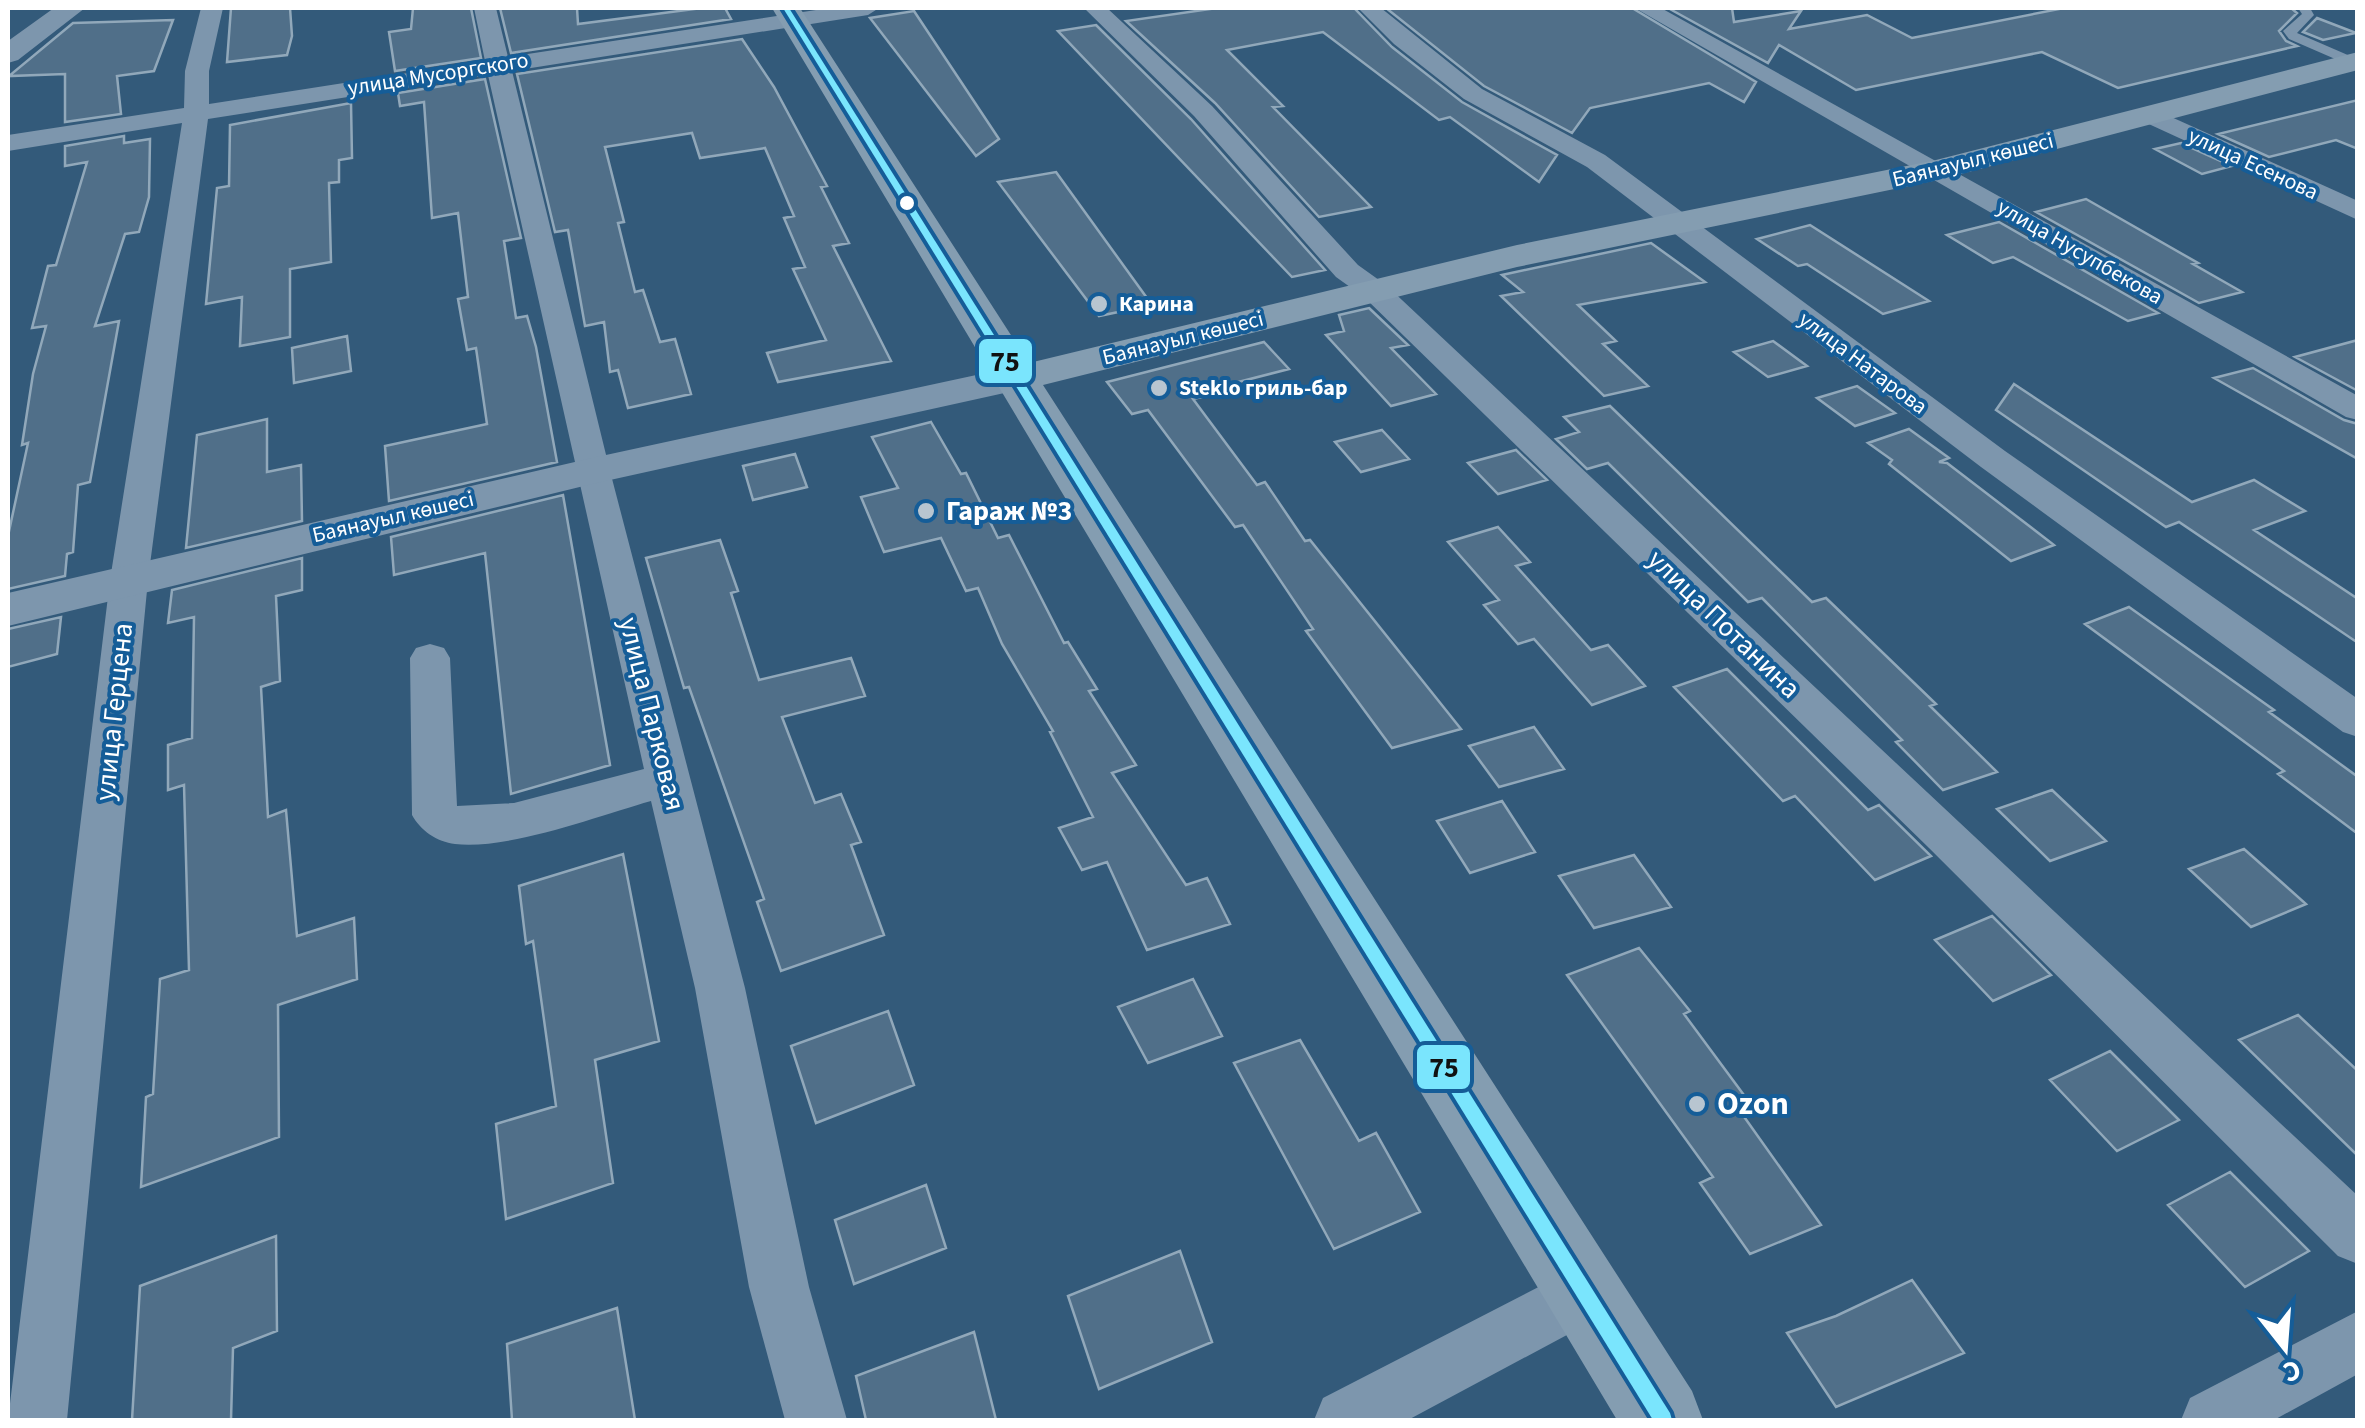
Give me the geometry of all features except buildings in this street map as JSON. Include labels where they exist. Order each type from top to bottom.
[{"type":"main road","points":[[790,13],[1663,1420]]},
{"type":"main road","name":"Баянауыл көшесі","points":[[1018,378],[1517,256],[1938,170],[2355,62]]},
{"type":"street","points":[[8,54],[72,8]]},
{"type":"street","name":"улица Герцена","points":[[36,1420],[129,580],[196,112],[197,72],[212,8]]},
{"type":"street","name":"улица Парковая","points":[[486,8],[592,470],[720,988],[779,1286],[816,1420]]},
{"type":"street","name":"улица Мусоргского","points":[[8,143],[496,65],[790,13],[868,8]]},
{"type":"street","name":"улица Потанина","points":[[1095,8],[1203,111],[1348,271],[1374,291],[1930,821],[2358,1236]]},
{"type":"street","name":"улица Натарова","points":[[1369,8],[1402,39],[1474,94],[1596,161],[1993,460],[2358,721]]},
{"type":"street","name":"улица Нусупбекова","points":[[1646,8],[2358,410]]},
{"type":"street","name":"улица Есенова","points":[[2149,116],[2356,210]]},
{"type":"street","name":"Баянауыл көшесі","points":[[8,610],[592,470],[1018,378]]},
{"type":"street","points":[[430,658],[435,815],[455,826],[514,821],[668,779]]},
{"type":"street","points":[[1345,1420],[1585,1294]]},
{"type":"street","points":[[2212,1420],[2358,1341]]},
{"type":"lane","points":[[2304,8],[2308,14],[2290,31],[2292,36],[2355,62]]},
{"type":"transit line","name":"75","points":[[786,8],[1663,1420]]},
{"type":"place","name":"Карина","points":[[1099,304]]},
{"type":"place","name":"Steklo гриль-бар","points":[[1159,388]]},
{"type":"place","name":"Гараж №3","points":[[926,511]]},
{"type":"place","name":"Ozon","points":[[1697,1104]]}]
